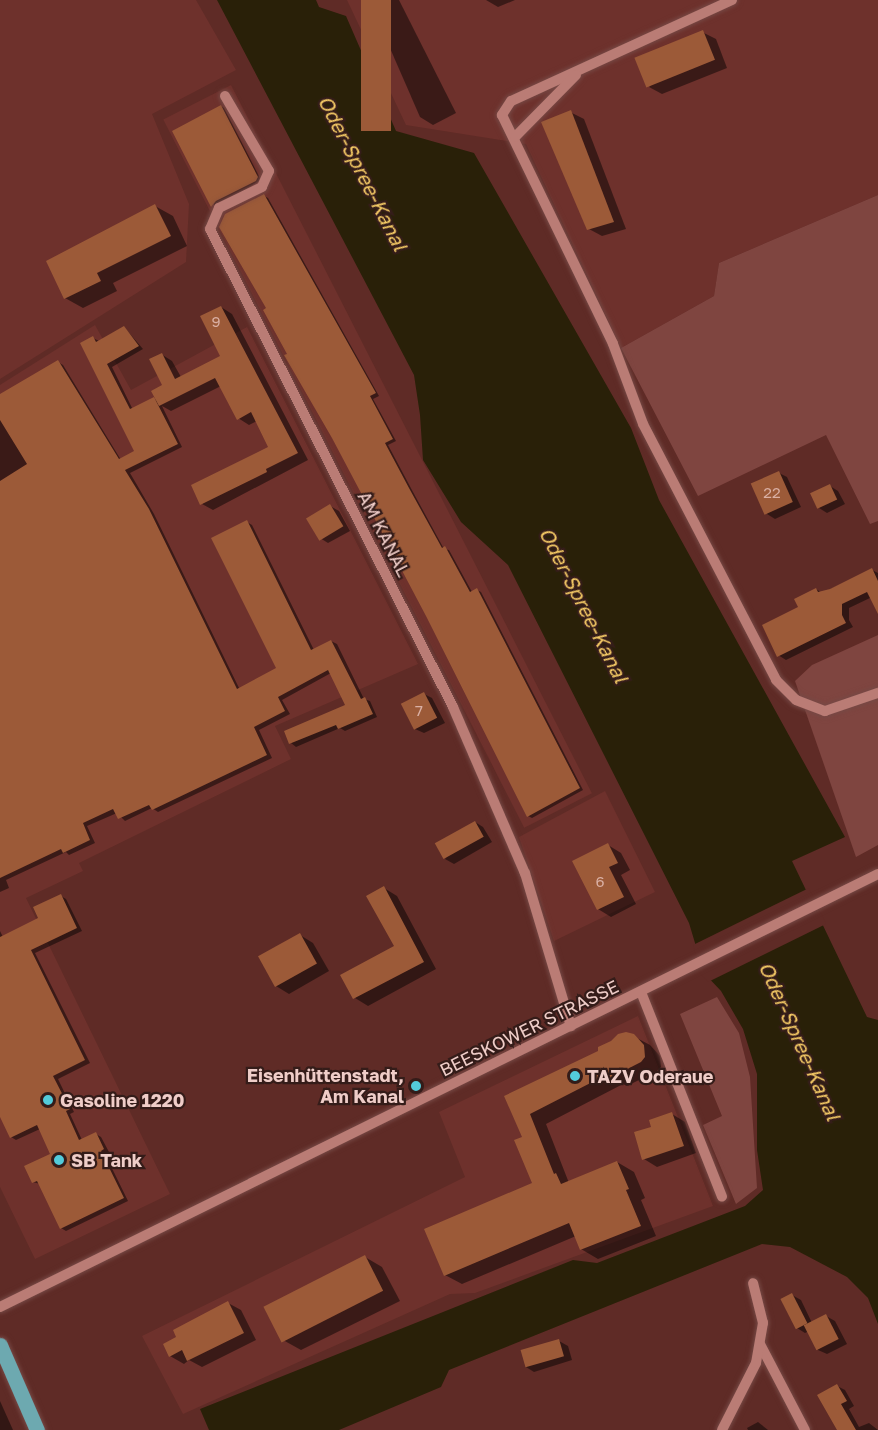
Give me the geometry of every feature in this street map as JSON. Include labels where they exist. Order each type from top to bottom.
[{"type":"main road","points":[[0,1345],[37,1430]]},
{"type":"street","points":[[732,0],[511,101],[502,115],[613,344],[643,424],[776,680],[796,700],[825,711],[878,693]]},
{"type":"street","points":[[514,137],[580,70]]},
{"type":"street","name":"AM KANAL","points":[[225,96],[268,171],[262,187],[219,208],[210,229],[453,707],[525,873],[571,1026]]},
{"type":"street","name":"BEESKOWER STRASSE","points":[[0,1307],[878,874]]},
{"type":"street","points":[[641,992],[722,1197]]},
{"type":"street","points":[[722,1430],[756,1363],[763,1323],[753,1283]]},
{"type":"street","points":[[760,1344],[805,1430]]},
{"type":"shaded area","points":[[0,0],[196,0],[236,70],[152,114],[189,204],[186,262],[0,379]]},
{"type":"shaded area","points":[[347,0],[878,0],[878,195],[719,263],[714,296],[621,348],[526,144],[406,125]]},
{"type":"shaded area","points":[[231,85],[592,793],[524,828],[163,120]]},
{"type":"shaded area","points":[[878,195],[878,521],[870,524],[826,435],[698,496],[621,348],[714,296],[719,263]]},
{"type":"shaded area","points":[[95,325],[131,390],[247,327],[418,664],[275,726],[291,759],[79,863],[83,871],[26,898],[170,1194],[35,1259],[0,1187],[0,385]]},
{"type":"shaded area","points":[[878,635],[878,845],[856,857],[795,681],[812,665]]},
{"type":"shaded area","points":[[605,791],[655,892],[554,941],[519,837]]},
{"type":"shaded area","points":[[717,997],[739,1033],[750,1077],[757,1188],[736,1204],[703,1125],[722,1116],[680,1014]]},
{"type":"shaded area","points":[[638,1016],[713,1206],[475,1293],[450,1294],[183,1414],[142,1336],[465,1177],[439,1112]]},
{"type":"water","name":"Oder-Spree-Kanal","points":[[217,0],[316,0],[319,7],[346,16],[396,131],[474,153],[631,428],[659,500],[845,837],[792,861],[867,1017],[878,1020],[878,1324],[868,1298],[847,1277],[790,1247],[762,1244],[449,1370],[441,1387],[339,1430],[209,1430],[200,1409],[573,1260],[597,1263],[745,1206],[763,1190],[757,1150],[757,1074],[743,1029],[721,991],[704,973],[689,923],[508,565],[461,522],[423,460],[414,375]]},
{"type":"pier","points":[[809,888],[826,924],[708,982],[701,974],[693,945]]},
{"type":"building","points":[[361,0],[391,0],[391,131],[361,131]]},
{"type":"building","points":[[703,30],[715,60],[646,87],[634,58]]},
{"type":"building","points":[[221,105],[258,177],[256,181],[216,201],[211,207],[172,131]]},
{"type":"building","points":[[571,110],[614,222],[587,230],[541,122]]},
{"type":"building","points":[[264,194],[376,393],[370,396],[393,439],[385,443],[442,548],[445,546],[470,592],[477,588],[580,788],[527,817],[426,616],[332,438],[284,355],[287,354],[263,310],[266,308],[219,227],[225,214]]},
{"type":"building","points":[[155,204],[171,236],[97,273],[101,281],[64,299],[46,261]]},
{"type":"building","points":[[221,306],[298,453],[266,469],[267,472],[200,505],[191,485],[268,447],[251,412],[237,420],[215,378],[159,406],[151,391],[162,385],[149,359],[162,353],[175,379],[220,356],[200,316]]},
{"type":"building","points":[[124,326],[139,346],[107,364],[130,409],[154,397],[178,444],[125,470],[149,509],[237,689],[276,668],[211,538],[247,520],[311,650],[331,640],[361,699],[365,697],[373,714],[338,729],[336,725],[289,744],[284,731],[345,705],[328,670],[278,697],[285,711],[254,727],[267,755],[152,810],[149,805],[118,819],[113,809],[83,823],[90,840],[63,853],[61,849],[0,878],[0,481],[27,464],[0,420],[0,394],[58,360],[119,459],[134,451],[80,343],[93,336],[96,342]]},
{"type":"building","points":[[779,471],[793,502],[765,515],[751,484]]},
{"type":"building","points":[[830,484],[837,499],[817,509],[810,493]]},
{"type":"building","points":[[330,504],[343,526],[319,541],[306,518]]},
{"type":"building","points":[[872,568],[878,581],[878,614],[867,592],[842,604],[842,615],[846,623],[777,657],[762,625],[798,607],[794,599],[816,588],[818,592],[830,589]]},
{"type":"building","points":[[424,692],[437,718],[414,730],[401,704]]},
{"type":"building","points":[[475,821],[484,837],[443,859],[435,843]]},
{"type":"building","points":[[608,843],[618,863],[609,867],[624,897],[597,910],[572,861]]},
{"type":"building","points":[[384,886],[424,962],[353,999],[340,975],[394,946],[366,896]]},
{"type":"building","points":[[61,894],[77,928],[31,950],[85,1060],[53,1076],[70,1109],[66,1111],[79,1140],[96,1132],[104,1149],[101,1151],[124,1198],[60,1229],[37,1181],[32,1183],[24,1166],[50,1154],[37,1125],[10,1138],[0,1117],[0,937],[38,918],[33,907]]},
{"type":"building","points":[[300,933],[317,964],[275,987],[258,956]]},
{"type":"building","points":[[626,1032],[634,1034],[644,1045],[645,1057],[641,1062],[610,1078],[608,1074],[530,1114],[554,1174],[556,1173],[561,1184],[617,1161],[641,1226],[580,1250],[569,1223],[444,1276],[424,1229],[532,1183],[514,1140],[522,1137],[504,1096],[598,1051],[598,1047],[611,1041],[618,1034]]},
{"type":"building","points":[[672,1112],[684,1146],[642,1160],[634,1132],[651,1127],[649,1120]]},
{"type":"building","points":[[365,1255],[383,1291],[282,1342],[263,1307]]},
{"type":"building","points":[[792,1293],[807,1323],[796,1329],[780,1299]]},
{"type":"building","points":[[228,1301],[244,1333],[187,1361],[182,1350],[169,1357],[163,1344],[176,1337],[173,1330]]},
{"type":"building","points":[[826,1314],[839,1339],[816,1350],[804,1325]]},
{"type":"building","points":[[559,1339],[564,1356],[526,1367],[521,1350]]},
{"type":"building","points":[[837,1384],[847,1401],[841,1404],[856,1430],[837,1430],[817,1395]]},
{"type":"place","name":"TAZV Oderaue","points":[[575,1076]]},
{"type":"place","name":"Eisenhüttenstadt, Am Kanal","points":[[416,1086]]},
{"type":"place","name":"Gasoline 1220","points":[[48,1100]]},
{"type":"place","name":"SB Tank","points":[[59,1160]]}]
